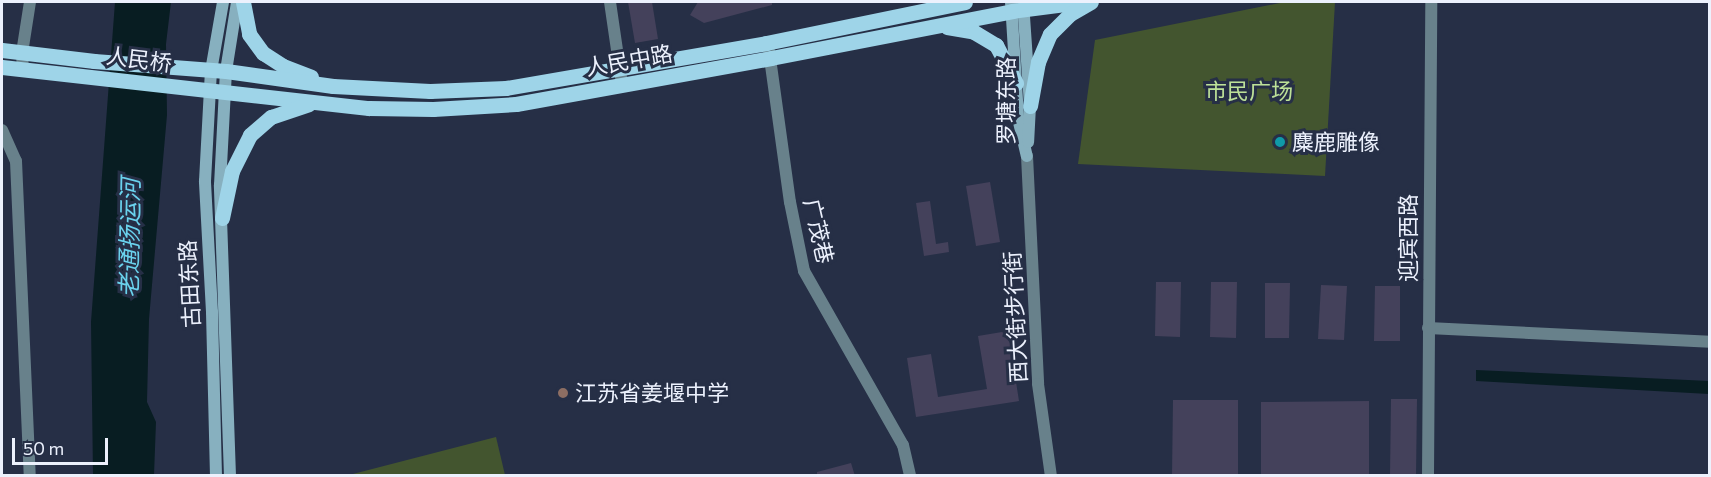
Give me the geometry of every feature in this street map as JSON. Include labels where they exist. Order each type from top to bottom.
[{"type":"main road","points":[[243,2],[249,34],[263,53],[283,66],[333,86]]},
{"type":"main road","name":"人民中路","points":[[769,51],[951,3],[965,2]]},
{"type":"main road","name":"人民中路","points":[[181,87],[369,108],[433,109],[516,104],[621,77],[938,25],[1017,6],[1080,2]]},
{"type":"main road","points":[[1030,106],[1038,62],[1050,34],[1070,14],[1091,2]]},
{"type":"main road","points":[[938,25],[974,32],[996,45],[1016,83]]},
{"type":"main road","points":[[2,50],[93,69]]},
{"type":"main road","points":[[2,67],[93,69]]},
{"type":"main road","name":"人民桥","points":[[93,69],[182,69]]},
{"type":"main road","name":"人民桥","points":[[93,69],[181,87]]},
{"type":"main road","name":"人民中路","points":[[182,69],[218,71],[333,86],[430,91],[506,88],[621,77]]},
{"type":"main road","points":[[222,218],[232,171],[250,135],[272,117],[315,102]]},
{"type":"street","points":[[23,69],[22,53],[30,2]]},
{"type":"street","points":[[217,91],[223,2]]},
{"type":"street","points":[[218,71],[237,2]]},
{"type":"street","points":[[610,2],[621,77]]},
{"type":"street","name":"迎宾西路","points":[[1428,476],[1431,2]]},
{"type":"street","name":"罗塘东路","points":[[1017,6],[1018,118],[1027,156]]},
{"type":"street","name":"罗塘东路","points":[[1017,6],[1030,106],[1027,156]]},
{"type":"street","name":"广茂巷","points":[[769,51],[790,202],[804,271],[903,445],[910,476]]},
{"type":"street","name":"古田东路","points":[[217,91],[230,476]]},
{"type":"street","name":"古田东路","points":[[216,476],[213,312],[205,181],[217,91]]},
{"type":"street","points":[[2,130],[16,161],[30,476]]},
{"type":"street","name":"西大街步行街","points":[[1027,156],[1038,384],[1052,476]]},
{"type":"street","points":[[1428,328],[1710,342]]},
{"type":"green space","name":"市民广场","points":[[1285,2],[1335,2],[1325,176],[1078,164],[1095,40]]},
{"type":"green space","points":[[496,437],[505,475],[349,475]]},
{"type":"water","name":"老通扬运河","points":[[115,2],[171,2],[166,44],[167,115],[149,319],[147,402],[156,422],[154,475],[93,476],[91,322]]},
{"type":"water","points":[[1476,370],[1709,381],[1709,394],[1476,381]]},
{"type":"building","points":[[628,2],[652,2],[658,39],[635,43]]},
{"type":"building","points":[[698,2],[772,2],[772,5],[704,23],[690,15]]},
{"type":"building","points":[[990,182],[1000,242],[976,246],[966,186]]},
{"type":"building","points":[[930,201],[936,244],[948,242],[949,252],[924,256],[916,203]]},
{"type":"building","points":[[1156,282],[1181,282],[1180,337],[1155,336]]},
{"type":"building","points":[[1211,282],[1237,282],[1236,338],[1210,337]]},
{"type":"building","points":[[1265,283],[1290,283],[1289,338],[1265,338]]},
{"type":"building","points":[[1321,285],[1347,286],[1344,340],[1318,339]]},
{"type":"building","points":[[1375,286],[1400,286],[1400,341],[1374,341]]},
{"type":"building","points":[[1008,331],[1019,401],[916,417],[907,358],[931,354],[938,397],[987,389],[978,336]]},
{"type":"building","points":[[1391,399],[1417,399],[1416,476],[1390,476]]},
{"type":"building","points":[[1173,400],[1238,400],[1238,476],[1172,476]]},
{"type":"building","points":[[1369,401],[1369,476],[1261,476],[1261,402]]},
{"type":"building","points":[[851,463],[855,476],[817,476],[817,472]]},
{"type":"place","name":"麋鹿雕像","points":[[1280,142]]},
{"type":"place","name":"江苏省姜堰中学","points":[[563,393]]}]
